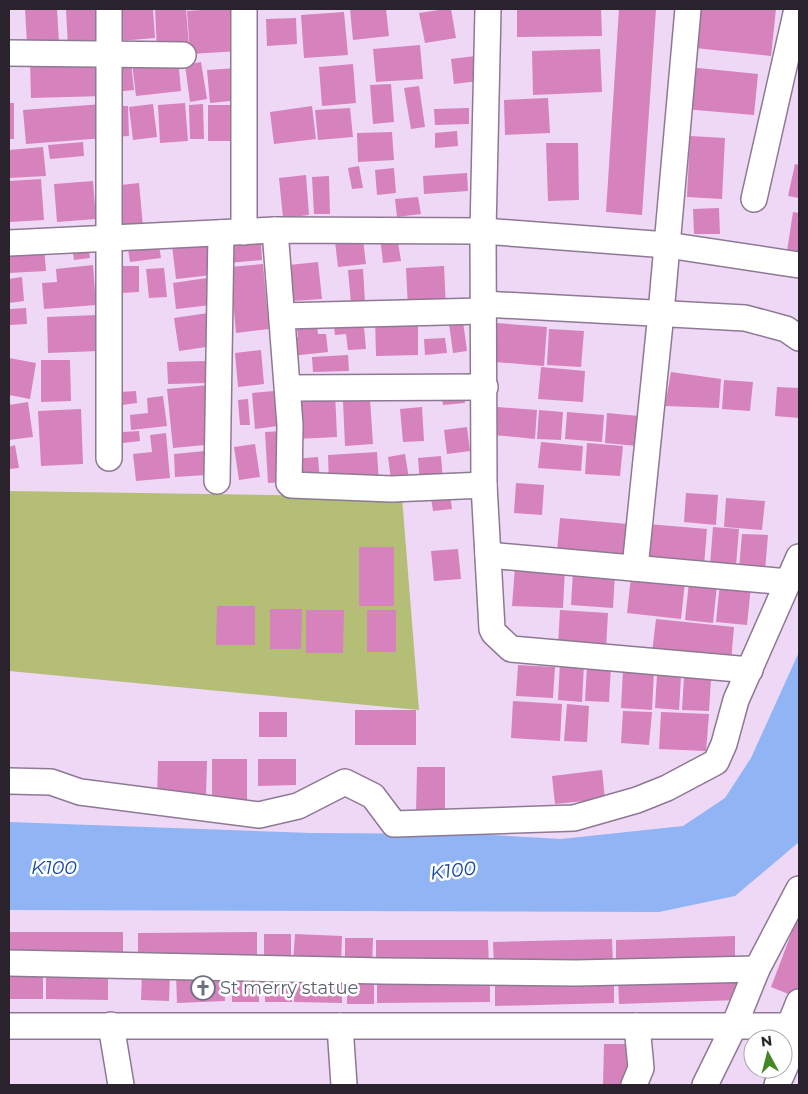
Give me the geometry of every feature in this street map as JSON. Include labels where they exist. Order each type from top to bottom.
[{"type":"street","points":[[109,9],[109,458]]},
{"type":"street","points":[[217,481],[244,9]]},
{"type":"street","points":[[488,9],[483,231],[484,485],[492,629],[511,648],[750,670]]},
{"type":"street","points":[[635,568],[662,313],[688,9]]},
{"type":"street","points":[[754,199],[797,9]]},
{"type":"street","points":[[9,54],[183,55]]},
{"type":"street","points":[[275,230],[288,388],[290,425],[288,479],[291,485],[392,489],[484,485]]},
{"type":"street","points":[[9,243],[275,230],[483,231],[667,245],[799,265]]},
{"type":"street","points":[[282,316],[483,308],[662,313],[745,318],[786,329],[799,338]]},
{"type":"street","points":[[288,388],[485,387]]},
{"type":"street","points":[[488,555],[788,582]]},
{"type":"street","points":[[9,782],[51,782],[80,792],[259,815],[298,806],[345,782],[373,796],[394,824],[574,818],[637,800],[667,788],[716,762],[724,744],[736,700],[799,556]]},
{"type":"street","points":[[705,1085],[734,1026],[757,969],[799,889]]},
{"type":"street","points":[[9,964],[372,971],[547,972],[757,969]]},
{"type":"street","points":[[777,1085],[796,1029],[799,1002]]},
{"type":"street","points":[[9,1026],[734,1026],[796,1029]]},
{"type":"street","points":[[111,1026],[121,1085]]},
{"type":"street","points":[[340,1026],[344,1085]]},
{"type":"street","points":[[634,1085],[641,1068],[637,1026]]},
{"type":"green space","points":[[9,491],[402,497],[419,710],[9,671]]},
{"type":"water","name":"K100","points":[[799,652],[799,842],[735,896],[659,912],[9,910],[9,822],[311,833],[475,834],[561,839],[683,826],[725,798],[751,758]]},
{"type":"building","points":[[25,9],[57,9],[59,42],[27,43]]},
{"type":"building","points":[[66,9],[105,9],[107,45],[68,47]]},
{"type":"building","points":[[117,9],[153,9],[155,38],[119,41]]},
{"type":"building","points":[[155,9],[186,9],[189,47],[157,50]]},
{"type":"building","points":[[237,9],[240,51],[190,54],[187,11]]},
{"type":"building","points":[[350,9],[386,9],[389,36],[353,40]]},
{"type":"building","points":[[451,9],[456,38],[425,43],[419,13]]},
{"type":"building","points":[[517,9],[601,9],[602,36],[517,37]]},
{"type":"building","points":[[619,9],[656,9],[642,215],[606,212]]},
{"type":"building","points":[[699,9],[776,9],[771,56],[695,48]]},
{"type":"building","points":[[344,12],[348,55],[304,58],[301,15]]},
{"type":"building","points":[[296,18],[297,44],[267,46],[266,19]]},
{"type":"building","points":[[420,45],[423,79],[376,82],[373,49]]},
{"type":"building","points":[[600,49],[602,92],[533,95],[532,51]]},
{"type":"building","points":[[475,56],[479,81],[454,84],[451,59]]},
{"type":"building","points":[[102,58],[104,96],[31,98],[30,61]]},
{"type":"building","points":[[178,58],[181,91],[136,96],[132,63]]},
{"type":"building","points":[[131,62],[134,90],[114,92],[111,65]]},
{"type":"building","points":[[201,62],[207,99],[190,102],[185,65]]},
{"type":"building","points":[[353,64],[356,103],[322,106],[319,67]]},
{"type":"building","points":[[688,67],[758,74],[754,115],[684,109]]},
{"type":"building","points":[[237,68],[240,100],[210,103],[207,70]]},
{"type":"building","points":[[391,84],[394,122],[373,124],[370,85]]},
{"type":"building","points":[[419,86],[425,127],[411,129],[404,88]]},
{"type":"building","points":[[548,98],[550,133],[505,135],[504,100]]},
{"type":"building","points":[[9,103],[14,103],[14,139],[9,139]]},
{"type":"building","points":[[185,103],[188,141],[160,143],[158,105]]},
{"type":"building","points":[[103,104],[105,138],[26,144],[23,110]]},
{"type":"building","points":[[153,104],[157,137],[133,140],[129,107]]},
{"type":"building","points":[[203,104],[204,139],[190,139],[189,105]]},
{"type":"building","points":[[208,105],[239,105],[239,141],[208,141]]},
{"type":"building","points":[[111,106],[128,106],[129,136],[112,137]]},
{"type":"building","points":[[312,106],[316,139],[274,144],[270,112]]},
{"type":"building","points":[[350,108],[353,137],[318,140],[315,110]]},
{"type":"building","points":[[469,108],[469,124],[435,125],[434,109]]},
{"type":"building","points":[[457,131],[458,146],[435,148],[435,133]]},
{"type":"building","points":[[392,132],[394,160],[358,162],[357,133]]},
{"type":"building","points":[[690,136],[725,138],[722,199],[687,197]]},
{"type":"building","points":[[83,142],[84,156],[50,159],[48,145]]},
{"type":"building","points":[[546,143],[578,143],[579,200],[548,201]]},
{"type":"building","points":[[43,147],[46,176],[9,178],[9,150]]},
{"type":"building","points":[[795,164],[799,165],[799,198],[788,196]]},
{"type":"building","points":[[359,166],[363,188],[352,189],[348,168]]},
{"type":"building","points":[[394,168],[396,193],[377,195],[375,170]]},
{"type":"building","points":[[467,173],[468,191],[424,194],[423,176]]},
{"type":"building","points":[[306,175],[309,215],[283,218],[279,178]]},
{"type":"building","points":[[329,176],[330,214],[314,214],[312,177]]},
{"type":"building","points":[[41,179],[44,220],[9,222],[9,181]]},
{"type":"building","points":[[93,181],[96,219],[57,222],[54,184]]},
{"type":"building","points":[[139,183],[143,227],[115,229],[112,186]]},
{"type":"building","points":[[418,197],[421,214],[397,217],[395,199]]},
{"type":"building","points":[[719,208],[720,234],[694,234],[693,209]]},
{"type":"building","points":[[793,212],[799,213],[799,253],[787,251]]},
{"type":"building","points":[[362,231],[366,264],[338,267],[334,233]]},
{"type":"building","points":[[397,235],[401,261],[383,263],[380,237]]},
{"type":"building","points":[[158,239],[161,258],[130,262],[127,243]]},
{"type":"building","points":[[208,240],[212,275],[176,279],[172,245]]},
{"type":"building","points":[[261,242],[262,260],[229,263],[227,244]]},
{"type":"building","points":[[44,246],[46,271],[9,273],[9,248]]},
{"type":"building","points":[[89,251],[90,258],[74,260],[73,253]]},
{"type":"building","points":[[318,262],[322,299],[292,301],[289,265]]},
{"type":"building","points":[[263,264],[269,329],[236,333],[230,267]]},
{"type":"building","points":[[93,265],[96,305],[44,309],[42,283],[57,282],[56,269]]},
{"type":"building","points":[[122,266],[139,266],[139,292],[122,293]]},
{"type":"building","points":[[444,266],[446,307],[408,309],[406,268]]},
{"type":"building","points":[[164,268],[167,297],[149,298],[146,269]]},
{"type":"building","points":[[363,269],[365,302],[351,303],[348,270]]},
{"type":"building","points":[[22,277],[24,301],[9,303],[9,279]]},
{"type":"building","points":[[207,278],[211,305],[176,309],[173,283]]},
{"type":"building","points":[[26,308],[27,324],[9,325],[9,309]]},
{"type":"building","points":[[208,313],[213,346],[179,351],[174,318]]},
{"type":"building","points":[[462,314],[467,351],[453,353],[448,316]]},
{"type":"building","points":[[97,315],[99,351],[48,353],[47,317]]},
{"type":"building","points":[[363,316],[366,349],[348,350],[346,334],[335,335],[333,318]]},
{"type":"building","points":[[418,316],[418,355],[376,356],[375,317]]},
{"type":"building","points":[[316,317],[318,334],[326,334],[328,352],[291,356],[289,338],[298,337],[296,319]]},
{"type":"building","points":[[497,323],[547,327],[544,366],[494,362]]},
{"type":"building","points":[[549,329],[584,331],[581,367],[547,365]]},
{"type":"building","points":[[445,338],[447,353],[425,355],[424,339]]},
{"type":"building","points":[[261,350],[264,384],[238,387],[235,353]]},
{"type":"building","points":[[348,355],[349,371],[313,372],[312,357]]},
{"type":"building","points":[[9,358],[36,363],[30,399],[9,395]]},
{"type":"building","points":[[41,360],[70,360],[71,401],[41,402]]},
{"type":"building","points":[[207,361],[208,383],[168,384],[167,362]]},
{"type":"building","points":[[541,367],[585,371],[583,402],[538,399]]},
{"type":"building","points":[[671,372],[721,379],[719,408],[665,406]]},
{"type":"building","points":[[724,380],[753,382],[750,411],[722,409]]},
{"type":"building","points":[[209,385],[215,444],[173,448],[167,389]]},
{"type":"building","points":[[777,387],[799,388],[799,418],[775,416]]},
{"type":"building","points":[[463,389],[465,403],[443,405],[441,391]]},
{"type":"building","points":[[136,391],[137,403],[122,405],[120,392]]},
{"type":"building","points":[[274,391],[278,426],[255,429],[252,393]]},
{"type":"building","points":[[335,392],[337,437],[296,439],[294,394]]},
{"type":"building","points":[[163,396],[167,426],[131,430],[130,415],[148,413],[147,398]]},
{"type":"building","points":[[248,399],[250,425],[240,425],[238,400]]},
{"type":"building","points":[[370,400],[373,444],[345,446],[343,401]]},
{"type":"building","points":[[28,402],[33,437],[9,440],[9,405]]},
{"type":"building","points":[[422,407],[424,441],[403,442],[400,409]]},
{"type":"building","points":[[497,407],[537,410],[535,439],[494,435]]},
{"type":"building","points":[[81,409],[83,464],[41,466],[38,411]]},
{"type":"building","points":[[539,410],[563,412],[561,440],[537,439]]},
{"type":"building","points":[[567,412],[604,415],[602,442],[565,439]]},
{"type":"building","points":[[607,413],[639,416],[637,446],[605,443]]},
{"type":"building","points":[[467,427],[470,451],[447,454],[444,430]]},
{"type":"building","points":[[139,431],[140,441],[123,443],[123,432]]},
{"type":"building","points":[[284,431],[286,482],[268,483],[265,432]]},
{"type":"building","points":[[166,433],[170,478],[136,481],[133,454],[152,452],[150,435]]},
{"type":"building","points":[[541,442],[583,446],[581,471],[538,468]]},
{"type":"building","points":[[587,443],[623,446],[620,476],[585,474]]},
{"type":"building","points":[[255,444],[260,477],[239,480],[234,447]]},
{"type":"building","points":[[15,445],[19,468],[9,469],[9,447]]},
{"type":"building","points":[[205,451],[207,475],[175,477],[174,454]]},
{"type":"building","points":[[377,452],[379,483],[329,486],[328,455]]},
{"type":"building","points":[[405,454],[410,485],[392,487],[388,457]]},
{"type":"building","points":[[441,456],[443,481],[420,484],[418,458]]},
{"type":"building","points":[[318,457],[320,481],[292,483],[290,459]]},
{"type":"building","points":[[516,483],[544,485],[542,515],[514,513]]},
{"type":"building","points":[[449,487],[452,509],[433,511],[430,491]]},
{"type":"building","points":[[686,493],[718,495],[716,525],[684,522]]},
{"type":"building","points":[[726,498],[765,501],[762,530],[724,527]]},
{"type":"building","points":[[560,518],[628,524],[626,558],[557,552]]},
{"type":"building","points":[[648,524],[707,529],[704,566],[645,561]]},
{"type":"building","points":[[713,527],[739,529],[736,566],[710,565]]},
{"type":"building","points":[[742,534],[768,535],[765,571],[739,569]]},
{"type":"building","points":[[359,547],[394,547],[394,606],[359,606]]},
{"type":"building","points":[[458,549],[461,579],[434,581],[431,551]]},
{"type":"building","points":[[515,567],[565,569],[563,608],[512,606]]},
{"type":"building","points":[[573,571],[615,573],[613,608],[571,605]]},
{"type":"building","points":[[631,577],[685,582],[681,619],[627,613]]},
{"type":"building","points":[[689,582],[717,585],[713,623],[685,620]]},
{"type":"building","points":[[720,583],[751,586],[747,625],[716,622]]},
{"type":"building","points":[[217,606],[255,606],[255,645],[216,645]]},
{"type":"building","points":[[270,609],[302,609],[301,649],[270,649]]},
{"type":"building","points":[[306,610],[344,610],[343,653],[306,653]]},
{"type":"building","points":[[367,610],[396,610],[396,652],[367,652]]},
{"type":"building","points":[[560,610],[608,613],[606,649],[558,646]]},
{"type":"building","points":[[656,619],[734,627],[731,661],[652,653]]},
{"type":"building","points":[[560,663],[584,664],[582,702],[558,700]]},
{"type":"building","points":[[518,665],[555,667],[553,698],[516,696]]},
{"type":"building","points":[[587,665],[611,666],[609,702],[585,701]]},
{"type":"building","points":[[623,669],[654,671],[652,710],[621,708]]},
{"type":"building","points":[[657,675],[681,677],[679,710],[655,708]]},
{"type":"building","points":[[684,677],[711,679],[709,711],[682,710]]},
{"type":"building","points":[[513,701],[562,704],[560,741],[511,738]]},
{"type":"building","points":[[567,704],[589,706],[587,742],[564,741]]},
{"type":"building","points":[[355,710],[416,710],[416,745],[355,745]]},
{"type":"building","points":[[623,711],[652,712],[649,745],[621,743]]},
{"type":"building","points":[[259,712],[287,712],[287,737],[259,737]]},
{"type":"building","points":[[661,712],[709,714],[706,751],[659,749]]},
{"type":"building","points":[[212,759],[247,759],[247,803],[212,803]]},
{"type":"building","points":[[258,759],[296,759],[296,785],[258,786]]},
{"type":"building","points":[[158,761],[207,761],[206,798],[157,798]]},
{"type":"building","points":[[417,767],[445,767],[445,813],[416,813]]},
{"type":"building","points":[[602,770],[605,799],[555,804],[552,776]]},
{"type":"building","points":[[799,913],[799,990],[796,997],[771,987]]},
{"type":"building","points":[[9,932],[123,932],[123,958],[9,959]]},
{"type":"building","points":[[257,932],[257,958],[138,959],[138,933]]},
{"type":"building","points":[[264,934],[291,934],[291,962],[264,961]]},
{"type":"building","points":[[295,934],[342,936],[341,964],[293,963]]},
{"type":"building","points":[[735,936],[735,963],[616,966],[616,940]]},
{"type":"building","points":[[345,938],[373,938],[372,966],[345,965]]},
{"type":"building","points":[[612,939],[613,965],[494,968],[493,942]]},
{"type":"building","points":[[376,940],[488,940],[489,967],[376,966]]},
{"type":"building","points":[[9,972],[43,972],[43,999],[9,999]]},
{"type":"building","points":[[46,972],[108,972],[108,1000],[46,999]]},
{"type":"building","points":[[142,972],[170,973],[169,1001],[141,1000]]},
{"type":"building","points":[[224,973],[225,1001],[177,1003],[176,974]]},
{"type":"building","points":[[259,974],[259,1002],[232,1002],[232,975]]},
{"type":"building","points":[[292,974],[292,1002],[265,1002],[265,975]]},
{"type":"building","points":[[295,974],[342,974],[342,1003],[294,1002]]},
{"type":"building","points":[[737,974],[738,1000],[619,1004],[618,977]]},
{"type":"building","points":[[347,976],[374,977],[374,1004],[347,1004]]},
{"type":"building","points":[[377,976],[490,976],[490,1002],[377,1003]]},
{"type":"building","points":[[614,976],[614,1003],[495,1006],[495,979]]},
{"type":"building","points":[[604,1044],[630,1044],[630,1085],[603,1085]]},
{"type":"place","name":"St merry statue","points":[[203,988]]}]
